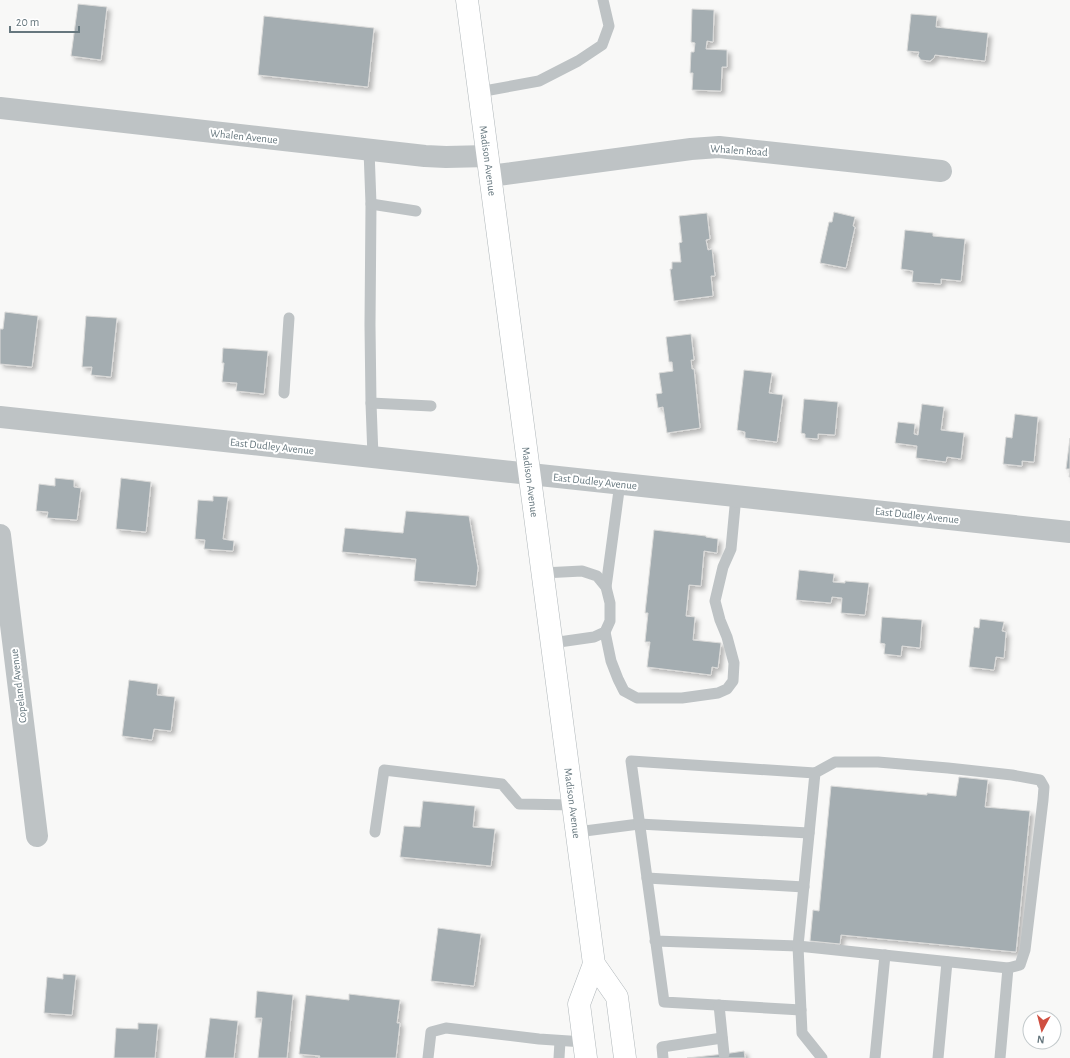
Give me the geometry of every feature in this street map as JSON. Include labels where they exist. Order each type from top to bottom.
[{"type":"main road","name":"Madison Avenue","points":[[467,0],[594,964],[617,998],[625,1058]]},
{"type":"main road","name":"Madison Avenue","points":[[585,1050],[579,1004],[594,964]]},
{"type":"street","name":"Whalen Avenue","points":[[0,108],[435,157],[489,166]]},
{"type":"street","name":"Whalen Road","points":[[489,166],[719,147],[941,171]]},
{"type":"street","name":"East Dudley Avenue","points":[[0,417],[1070,532]]},
{"type":"street","name":"Copeland Avenue","points":[[0,535],[37,836]]},
{"type":"lane","points":[[479,92],[539,81],[578,61],[602,45],[609,26],[603,0]]},
{"type":"lane","points":[[369,150],[371,204],[370,325],[373,457]]},
{"type":"lane","points":[[371,204],[416,211]]},
{"type":"lane","points":[[284,393],[289,318]]},
{"type":"lane","points":[[371,403],[431,406]]},
{"type":"lane","points":[[620,483],[606,587],[610,603],[610,621],[605,632],[611,661],[618,679],[624,691],[637,698],[682,698],[718,693],[727,689],[732,681],[734,663],[715,601],[722,567],[731,549],[736,496]]},
{"type":"lane","points":[[543,573],[582,571],[597,576],[606,587]]},
{"type":"lane","points":[[552,643],[594,637],[605,632]]},
{"type":"lane","points":[[655,941],[798,946],[1008,968],[1020,965],[1025,950],[1043,800],[1044,787],[1040,780],[948,768],[878,762],[834,762],[815,774],[631,761],[655,941],[664,1002],[801,1010]]},
{"type":"lane","points":[[375,832],[384,770],[502,784],[519,804],[573,805]]},
{"type":"lane","points":[[815,774],[798,946],[802,1033],[822,1058]]},
{"type":"lane","points":[[577,832],[640,824],[809,833]]},
{"type":"lane","points":[[647,878],[804,887]]},
{"type":"lane","points":[[875,1058],[885,955]]},
{"type":"lane","points":[[938,1058],[947,962]]},
{"type":"lane","points":[[1000,1058],[1008,968]]},
{"type":"lane","points":[[719,1005],[724,1054]]},
{"type":"lane","points":[[428,1058],[431,1032],[446,1028],[560,1041],[585,1050]]},
{"type":"lane","points":[[663,1058],[662,1047],[722,1038]]},
{"type":"lane","points":[[559,1058],[560,1041]]},
{"type":"building","points":[[78,4],[107,7],[101,60],[71,56]]},
{"type":"building","points":[[692,9],[714,10],[713,42],[707,41],[706,49],[727,50],[727,67],[722,67],[721,91],[692,90],[693,73],[690,73],[691,52],[694,52],[695,43],[691,42]]},
{"type":"building","points":[[911,14],[937,16],[936,27],[988,33],[985,61],[935,55],[930,61],[921,60],[918,56],[919,52],[907,51]]},
{"type":"building","points":[[264,16],[374,28],[368,87],[258,75]]},
{"type":"building","points":[[834,212],[855,217],[853,226],[855,227],[846,268],[820,263],[829,222],[832,222]]},
{"type":"building","points":[[707,213],[710,239],[706,240],[708,250],[712,249],[715,276],[711,276],[713,296],[674,301],[670,269],[672,269],[672,262],[681,262],[679,243],[682,242],[679,216]]},
{"type":"building","points":[[905,230],[933,233],[933,236],[965,239],[961,281],[941,279],[941,284],[912,282],[913,271],[901,269]]},
{"type":"building","points":[[5,312],[38,316],[32,367],[0,364],[0,329],[3,329]]},
{"type":"building","points":[[86,316],[117,318],[111,377],[91,375],[92,367],[82,367]]},
{"type":"building","points":[[691,334],[694,360],[691,360],[692,369],[694,369],[700,428],[667,433],[663,407],[658,408],[656,394],[662,393],[659,373],[673,371],[672,362],[669,362],[666,337]]},
{"type":"building","points":[[223,348],[268,351],[264,394],[236,391],[237,383],[222,382],[224,363],[222,363]]},
{"type":"building","points":[[744,370],[772,373],[769,393],[783,395],[777,442],[745,438],[745,432],[737,430]]},
{"type":"building","points":[[804,399],[838,402],[835,435],[818,434],[818,439],[805,438],[805,434],[801,433]]},
{"type":"building","points":[[922,404],[944,407],[941,430],[964,433],[961,459],[947,457],[946,462],[916,458],[917,446],[895,443],[898,422],[915,424],[914,434],[918,435]]},
{"type":"building","points":[[1015,414],[1038,417],[1034,462],[1022,461],[1022,466],[1003,464],[1006,437],[1012,438]]},
{"type":"building","points":[[1070,438],[1070,469],[1066,469]]},
{"type":"building","points":[[55,478],[74,480],[74,487],[81,488],[77,520],[47,518],[48,512],[36,511],[39,484],[55,486]]},
{"type":"building","points":[[121,478],[151,482],[146,532],[116,529]]},
{"type":"building","points":[[213,496],[228,497],[223,539],[234,541],[233,551],[204,549],[205,540],[195,539],[198,500],[213,501]]},
{"type":"building","points":[[406,511],[469,516],[478,568],[476,586],[414,581],[416,559],[342,552],[345,528],[403,533]]},
{"type":"building","points":[[654,530],[706,536],[718,539],[717,553],[704,551],[701,586],[689,585],[686,616],[695,617],[693,640],[721,643],[718,668],[712,667],[711,675],[647,667],[650,642],[645,642],[648,613],[645,613]]},
{"type":"building","points":[[799,570],[834,574],[833,582],[845,583],[845,581],[869,583],[865,615],[841,613],[842,598],[832,597],[831,603],[796,600]]},
{"type":"building","points":[[882,617],[922,620],[920,648],[902,646],[901,656],[884,654],[885,644],[880,643]]},
{"type":"building","points":[[980,619],[1004,622],[1002,631],[1006,632],[1004,658],[996,657],[994,670],[969,667],[974,627],[979,628]]},
{"type":"building","points":[[129,680],[158,684],[157,695],[175,697],[171,731],[154,729],[152,740],[122,736]]},
{"type":"building","points":[[959,777],[988,780],[985,807],[1030,811],[1016,952],[841,935],[840,944],[810,941],[813,910],[819,911],[831,786],[927,795],[927,793],[956,796]]},
{"type":"building","points":[[423,801],[475,806],[473,827],[495,829],[491,866],[400,857],[404,826],[420,827]]},
{"type":"building","points":[[438,928],[481,934],[474,986],[431,981]]},
{"type":"building","points":[[63,974],[76,975],[72,1015],[44,1013],[47,977],[63,979]]},
{"type":"building","points":[[257,991],[293,995],[287,1058],[258,1058],[262,1018],[255,1018]]},
{"type":"building","points":[[349,994],[400,1000],[397,1023],[400,1023],[396,1058],[319,1058],[320,1056],[299,1054],[306,995],[349,1000]]},
{"type":"building","points":[[210,1018],[238,1021],[234,1058],[205,1058]]},
{"type":"building","points":[[138,1023],[158,1024],[155,1058],[114,1058],[116,1028],[138,1029]]},
{"type":"building","points":[[744,1051],[745,1058],[687,1058],[724,1054]]}]
